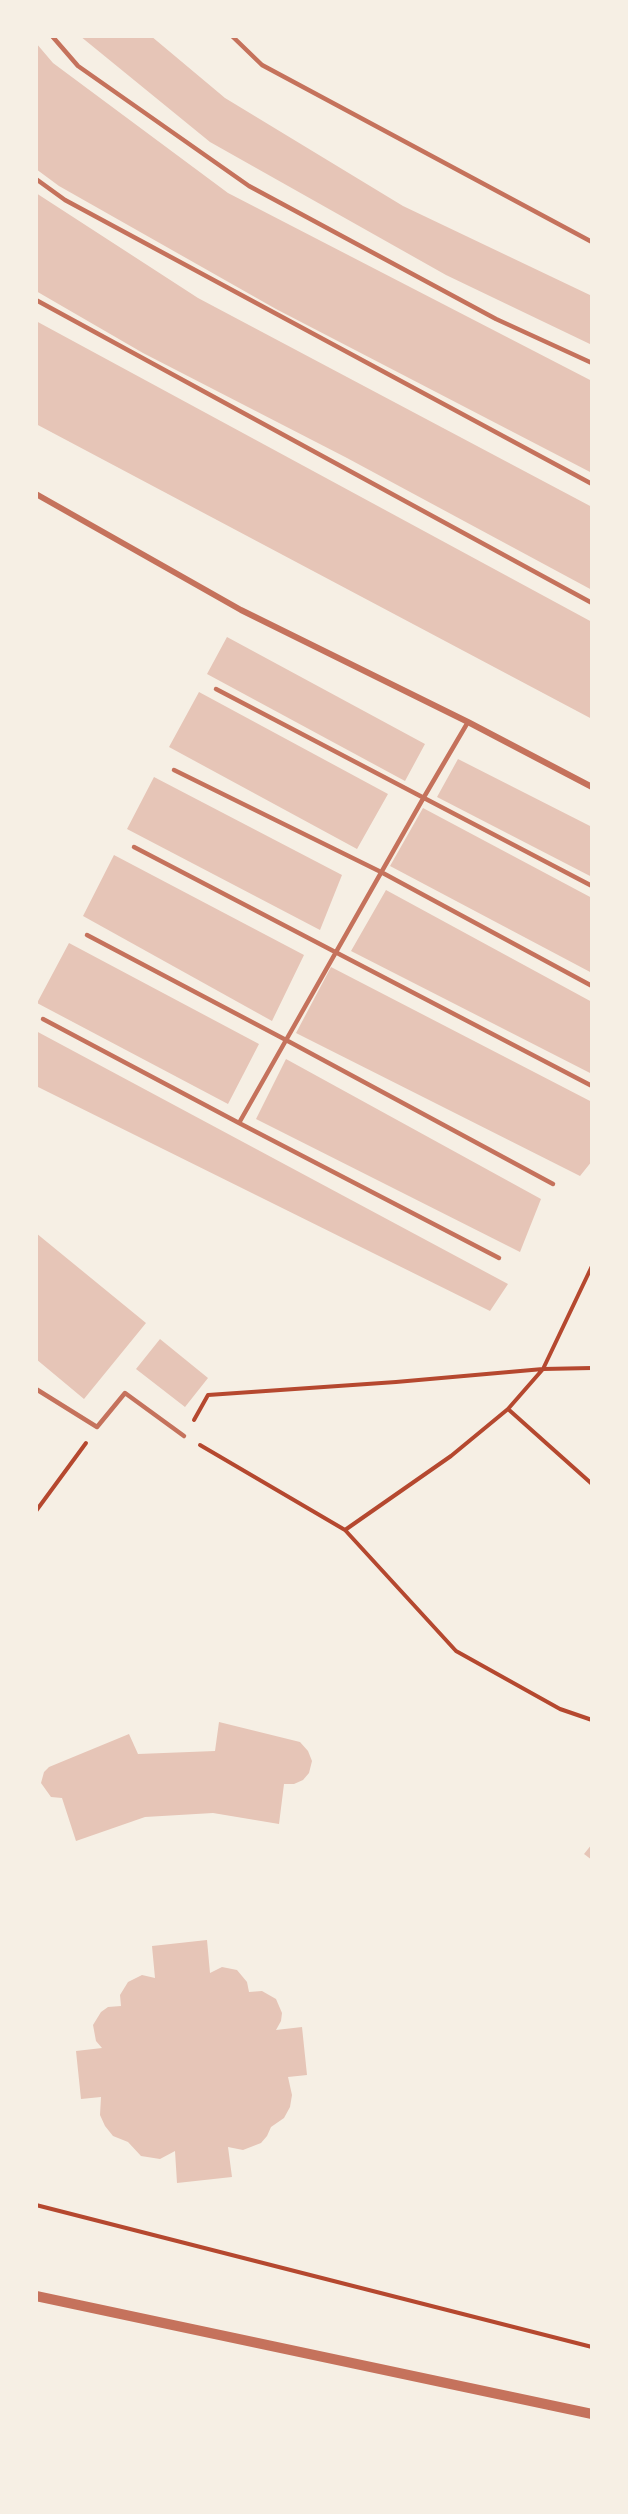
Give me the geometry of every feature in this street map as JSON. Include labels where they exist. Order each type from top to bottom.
[{"type":"street","points":[[36,494],[241,610],[468,722],[592,787]]},
{"type":"street","points":[[36,2296],[592,2414]]},
{"type":"lane","points":[[52,36],[78,66],[249,186],[496,320],[592,363]]},
{"type":"lane","points":[[232,36],[262,65],[592,242]]},
{"type":"lane","points":[[36,179],[65,200],[592,484]]},
{"type":"lane","points":[[36,300],[592,603]]},
{"type":"lane","points":[[216,688],[592,886]]},
{"type":"lane","points":[[239,1124],[423,796],[468,722]]},
{"type":"lane","points":[[174,770],[381,872],[592,986]]},
{"type":"lane","points":[[134,847],[592,1086]]},
{"type":"lane","points":[[87,935],[553,1184]]},
{"type":"lane","points":[[43,1019],[239,1124],[499,1258]]},
{"type":"lane","points":[[36,1389],[97,1427],[125,1393],[184,1436]]},
{"type":"path","points":[[345,1530],[451,1456],[508,1410],[543,1369],[592,1266]]},
{"type":"path","points":[[592,1368],[543,1369],[208,1395],[184,1436],[345,1530],[456,1651],[560,1709],[592,1720]]},
{"type":"path","points":[[508,1410],[592,1484]]},
{"type":"path","points":[[36,1510],[97,1427]]},
{"type":"path","points":[[36,2205],[592,2347]]},
{"type":"building","points":[[80,36],[151,36],[225,98],[403,206],[592,296],[592,345],[446,275],[210,142]]},
{"type":"building","points":[[36,43],[53,63],[228,193],[592,381],[592,473],[276,309],[59,186],[36,169]]},
{"type":"building","points":[[36,193],[198,298],[592,507],[592,590],[347,458],[143,353],[36,291]]},
{"type":"building","points":[[36,321],[592,622],[592,719],[36,424]]},
{"type":"building","points":[[227,637],[425,744],[405,781],[207,674]]},
{"type":"building","points":[[199,692],[388,794],[357,849],[169,747]]},
{"type":"building","points":[[458,759],[592,827],[592,877],[437,797]]},
{"type":"building","points":[[154,777],[342,875],[320,930],[127,829]]},
{"type":"building","points":[[423,808],[592,898],[592,973],[390,866]]},
{"type":"building","points":[[114,855],[304,955],[272,1021],[83,916]]},
{"type":"building","points":[[386,890],[592,1002],[592,1074],[351,951]]},
{"type":"building","points":[[69,943],[259,1044],[228,1104],[37,1003]]},
{"type":"building","points":[[331,967],[592,1102],[592,1161],[580,1176],[296,1033]]},
{"type":"building","points":[[36,1031],[508,1284],[490,1311],[36,1086]]},
{"type":"building","points":[[286,1059],[541,1199],[520,1252],[256,1119]]},
{"type":"building","points":[[36,1233],[146,1323],[84,1399],[36,1359]]},
{"type":"building","points":[[160,1339],[208,1378],[185,1407],[136,1369]]},
{"type":"building","points":[[219,1722],[300,1742],[308,1751],[312,1761],[309,1773],[303,1780],[294,1784],[284,1784],[279,1824],[213,1813],[145,1817],[76,1841],[62,1798],[51,1797],[41,1783],[44,1772],[49,1767],[129,1734],[138,1754],[215,1751]]},
{"type":"building","points":[[592,1844],[592,1860],[584,1854]]},
{"type":"building","points":[[207,1940],[210,1973],[222,1967],[237,1970],[247,1982],[249,1992],[262,1991],[276,1999],[282,2013],[276,2030],[302,2027],[307,2075],[288,2077],[292,2095],[290,2107],[284,2118],[271,2127],[261,2143],[243,2150],[228,2147],[232,2177],[177,2183],[175,2151],[160,2159],[141,2156],[128,2142],[113,2136],[105,2126],[100,2115],[101,2097],[81,2099],[76,2051],[102,2048],[96,2041],[93,2025],[101,2012],[108,2007],[121,2006],[120,1995],[128,1982],[142,1975],[155,1978],[152,1946]]}]
